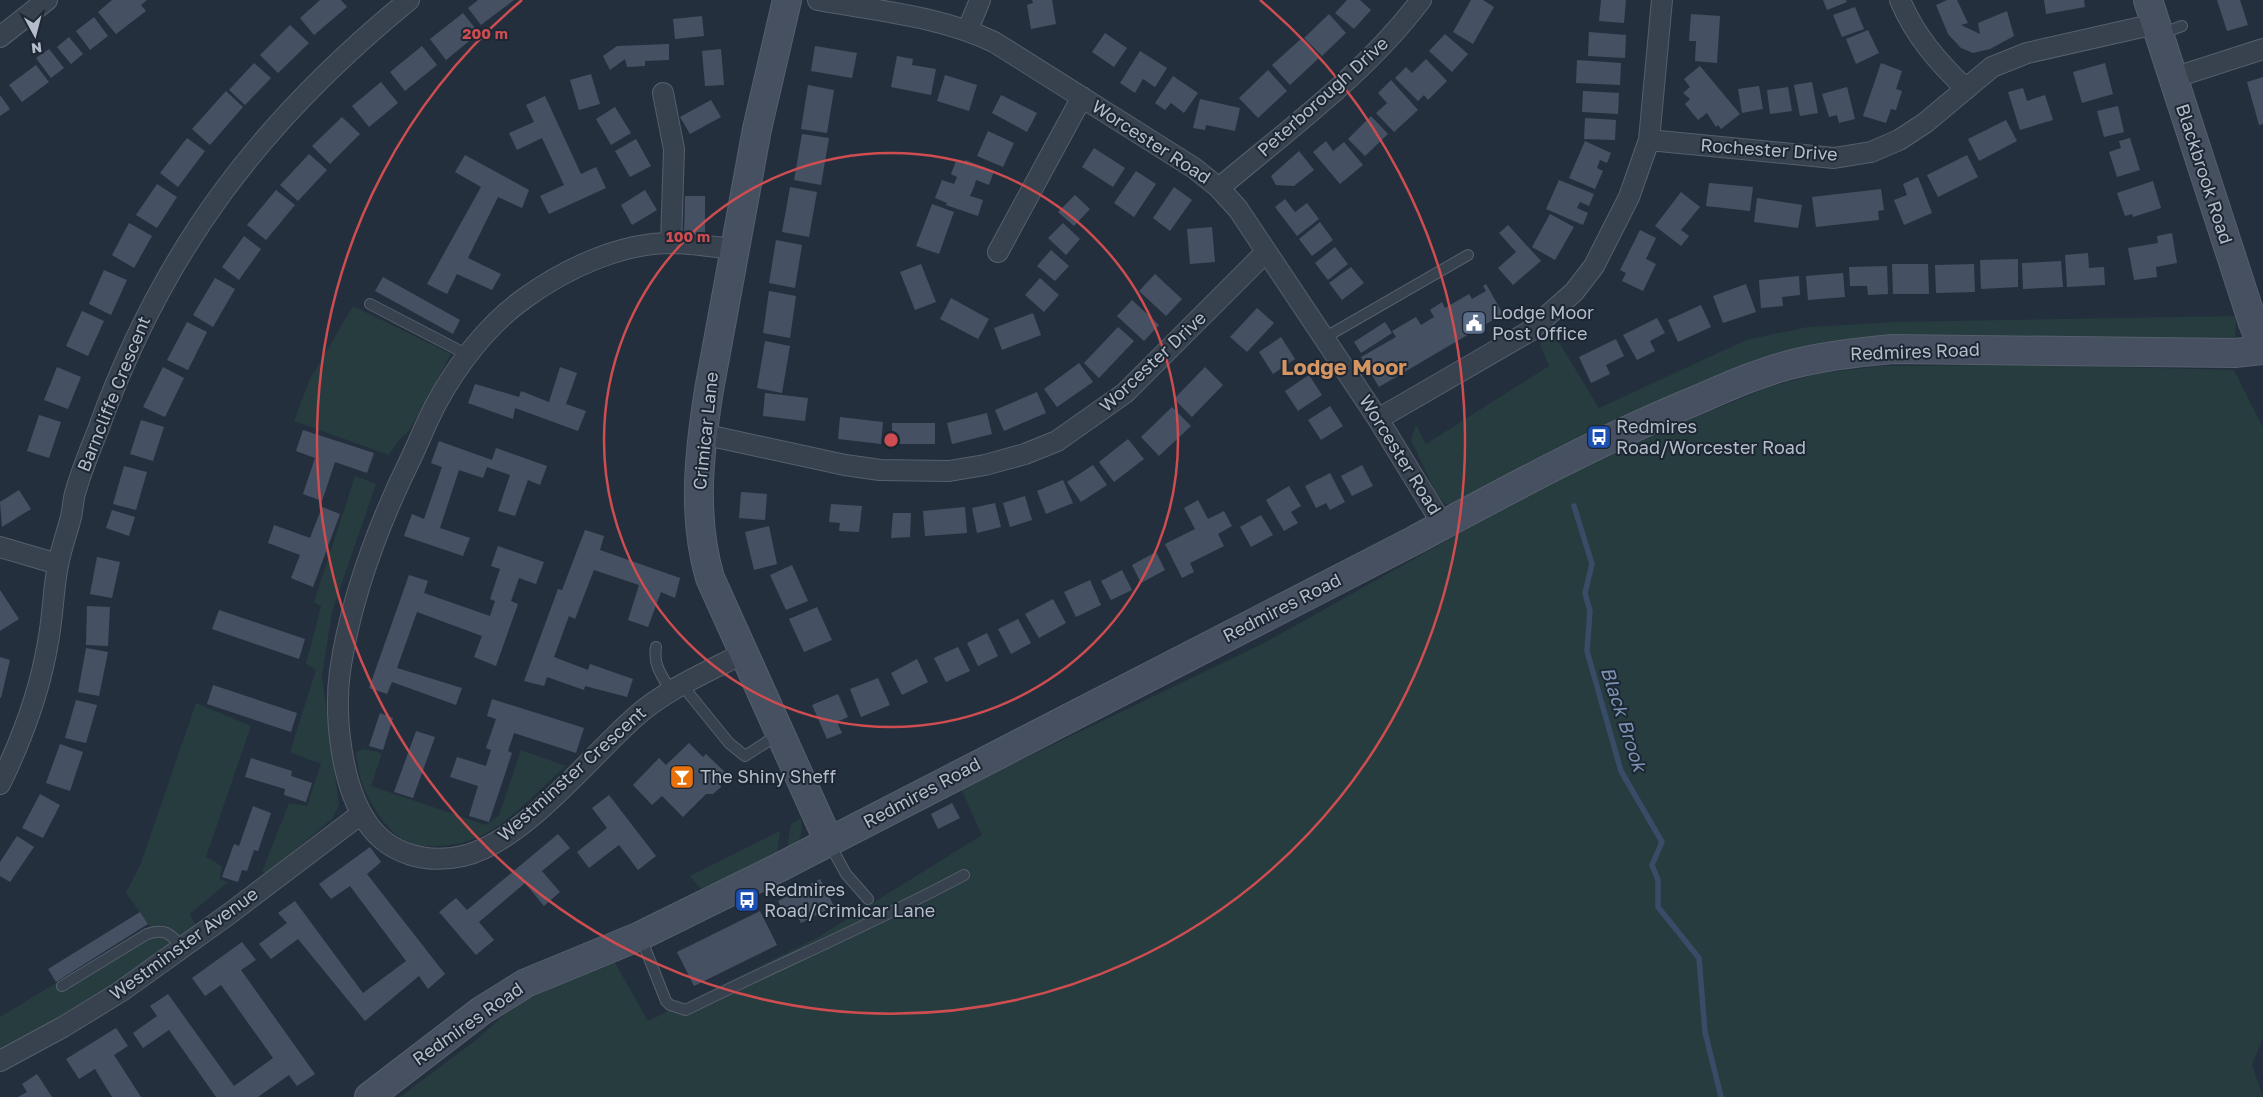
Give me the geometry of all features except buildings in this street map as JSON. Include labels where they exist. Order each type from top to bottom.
[{"type":"street","points":[[0,37],[47,0]]},
{"type":"street","name":"Barncliffe Crescent","points":[[0,784],[35,697],[48,643],[58,564],[72,514],[75,492],[118,374],[146,314],[183,249],[219,195],[266,136],[330,70],[409,0]]},
{"type":"street","name":"Crimicar Lane","points":[[787,0],[757,129],[734,249],[702,434],[698,506],[704,559],[710,578],[742,654],[829,842]]},
{"type":"street","name":"Worcester Road","points":[[818,0],[968,29],[994,42],[1082,97],[1194,168],[1220,188],[1238,209],[1324,338],[1378,420],[1443,525]]},
{"type":"street","points":[[968,29],[980,0]]},
{"type":"street","name":"Peterborough Drive","points":[[1220,188],[1362,66],[1401,26],[1421,0]]},
{"type":"street","points":[[1378,420],[1530,331],[1574,292],[1594,266],[1629,198],[1649,140],[1662,0]]},
{"type":"street","points":[[1900,0],[1914,30],[1930,51],[1966,89]]},
{"type":"street","name":"Rochester Drive","points":[[1649,140],[1834,158],[1871,152],[1899,140],[1925,124],[1992,68],[2028,53],[2161,21]]},
{"type":"street","name":"Blackbrook Road","points":[[2161,21],[2173,78],[2263,349]]},
{"type":"street","points":[[2173,78],[2263,49]]},
{"type":"street","points":[[663,93],[674,149],[671,243]]},
{"type":"street","points":[[998,252],[1082,97]]},
{"type":"street","name":"Westminster Crescent","points":[[734,249],[671,243],[640,246],[611,254],[553,280],[525,298],[503,315],[468,355],[436,402],[391,498],[353,610],[340,673],[339,718],[351,793],[361,814],[373,832],[388,845],[405,854],[426,859],[457,857],[488,848],[521,824],[634,719],[677,688],[742,654]]},
{"type":"street","name":"Worcester Drive","points":[[702,434],[845,465],[880,470],[949,471],[985,465],[1026,454],[1057,441],[1125,393],[1266,252]]},
{"type":"street","name":"Redmires Road","points":[[369,1097],[481,1011],[526,983],[640,936],[829,842],[1443,525],[1484,502],[1658,416],[1788,365],[1849,353],[1894,350],[2225,353],[2263,349]]},
{"type":"street","points":[[0,547],[58,564]]},
{"type":"street","name":"Westminster Avenue","points":[[0,1061],[63,1027],[120,992],[183,948],[361,814]]},
{"type":"lane","points":[[1324,338],[1468,255]]},
{"type":"lane","points":[[370,304],[468,355]]},
{"type":"lane","points":[[656,647],[654,657],[656,665],[729,743],[745,756],[780,734]]},
{"type":"lane","points":[[829,842],[846,874],[868,899]]},
{"type":"lane","points":[[640,936],[666,1001],[670,1005],[686,1010],[770,968],[889,915],[964,875]]},
{"type":"lane","points":[[62,986],[147,934],[159,930],[170,934],[183,948]]},
{"type":"green space","points":[[353,306],[451,354],[409,431],[399,440],[389,455],[294,421],[310,379]]},
{"type":"green space","points":[[2236,316],[2235,353],[1849,353],[1455,508],[1444,503],[1435,491],[1411,440],[1416,425],[1426,444],[1549,366],[1540,344],[1552,331],[1599,408],[1746,340],[1808,327],[1897,322]]},
{"type":"green space","points":[[2042,365],[2234,370],[2263,428],[2263,1038],[2252,1065],[2263,1097],[400,1097],[476,1040],[514,1006],[613,959],[648,1021],[815,939],[982,835],[961,789],[1266,642],[1535,491],[1610,453],[1769,387],[1817,374],[1879,366]]},
{"type":"green space","points":[[355,476],[376,484],[332,612],[322,676],[339,805],[332,819],[267,873],[262,872],[289,803],[307,806],[321,764],[290,752],[316,670],[306,664],[321,606],[314,602]]},
{"type":"green space","points":[[196,703],[251,726],[206,857],[222,866],[220,879],[228,882],[190,914],[198,930],[71,1014],[0,1052],[0,1017],[150,926],[126,893],[141,863]]},
{"type":"green space","points":[[364,749],[382,753],[371,786],[486,825],[499,815],[521,750],[566,766],[514,814],[492,830],[473,840],[452,845],[429,846],[418,845],[400,838],[379,816],[364,789],[360,776],[356,752]]},
{"type":"green space","points":[[801,819],[800,837],[796,844],[787,849],[791,824]]},
{"type":"green space","points":[[780,831],[777,855],[705,890],[699,887],[690,876]]},
{"type":"waterway","name":"Black Brook","points":[[1574,506],[1592,564],[1585,593],[1590,611],[1587,651],[1621,771],[1662,842],[1652,865],[1658,880],[1658,907],[1699,958],[1705,1032],[1721,1097]]},
{"type":"place","name":"Lodge Moor Post Office","points":[[1474,323]]},
{"type":"place","name":"Redmires Road/Worcester Road","points":[[1599,437]]},
{"type":"place","name":"The Shiny Sheff","points":[[682,777]]},
{"type":"place","name":"Redmires Road/Crimicar Lane","points":[[747,900]]},
{"type":"district","name":"Lodge Moor","points":[[1344,367]]}]
